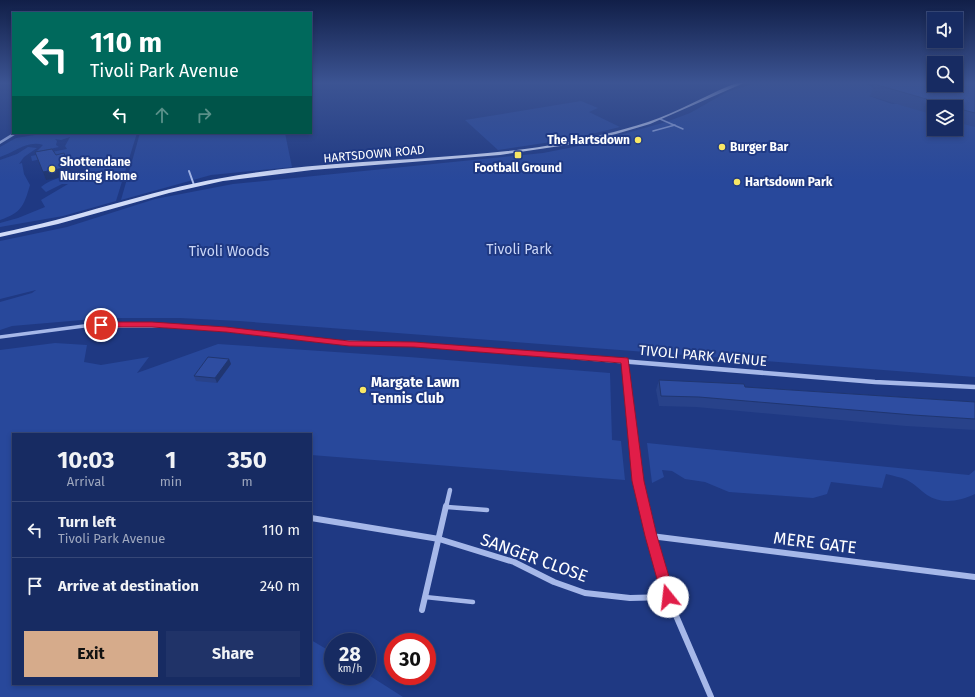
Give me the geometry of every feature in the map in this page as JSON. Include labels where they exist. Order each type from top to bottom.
[{"type":"main road","name":"HARTSDOWN ROAD","points":[[0,235],[75,219],[194,185],[223,179],[272,173],[511,153],[603,136],[660,119],[669,115]]},
{"type":"street","points":[[0,143],[14,134]]},
{"type":"street","name":"TIVOLI PARK AVENUE","points":[[0,337],[23,333],[101,325],[152,325],[226,330],[349,344],[414,344],[625,360],[875,382],[975,387]]},
{"type":"street","points":[[625,360],[638,481],[651,536],[668,597],[711,697]]},
{"type":"street","points":[[422,610],[450,490]]},
{"type":"street","name":"SANGER CLOSE","points":[[312,518],[439,539],[514,562],[554,582],[585,593],[630,598],[668,597]]},
{"type":"street","name":"MERE GATE","points":[[651,536],[975,577]]},
{"type":"lane","points":[[660,119],[683,129]]},
{"type":"lane","points":[[653,131],[676,125]]},
{"type":"lane","points":[[189,171],[194,185]]},
{"type":"lane","name":"SANGER CLOSE","points":[[446,507],[487,510]]},
{"type":"lane","points":[[425,597],[473,602]]},
{"type":"green space","points":[[498,115],[594,115],[620,127],[571,139],[498,150],[465,120]]},
{"type":"green space","points":[[686,115],[927,115],[927,136],[963,136],[963,115],[975,115],[975,377],[239,321],[180,318],[106,318],[12,326],[0,330],[0,302],[32,293],[36,290],[0,299],[0,241],[67,227],[155,199],[233,184],[543,153],[584,145],[593,145],[591,143],[666,122]]},
{"type":"green space","points":[[41,134],[137,134],[116,201],[63,216],[0,227],[0,223],[18,218],[45,207],[41,200],[68,184],[62,184],[46,192],[41,187],[58,178],[78,176],[85,169],[77,165],[60,169],[46,158],[32,161],[31,156],[67,149],[65,146],[70,137],[61,140],[55,139],[57,141],[56,145],[59,147],[36,152],[43,145],[32,144],[0,157],[0,147],[16,138]]},
{"type":"green space","points":[[140,134],[285,134],[292,167],[211,175],[121,200]]},
{"type":"green space","points":[[28,147],[37,148],[24,157],[19,164],[22,163],[24,174],[30,185],[26,198],[21,208],[13,215],[0,220],[0,160],[17,154]]},
{"type":"green space","points":[[55,343],[87,345],[84,362],[101,365],[149,357],[137,373],[218,344],[610,373],[612,440],[621,441],[625,480],[312,455],[312,433],[12,433],[12,685],[312,685],[312,641],[324,648],[324,685],[376,685],[376,680],[403,697],[0,697],[0,350]]},
{"type":"green space","points":[[647,443],[969,475],[975,470],[975,494],[963,499],[951,501],[939,500],[927,495],[907,480],[886,474],[882,488],[831,482],[827,494],[813,498],[729,492],[705,482],[685,479],[672,471],[662,470],[664,477],[652,483]]},
{"type":"building","points":[[52,149],[56,155],[64,153],[69,167],[43,172],[35,152]]},
{"type":"building","points":[[208,357],[229,359],[215,378],[194,376]]},
{"type":"building","points":[[659,380],[744,384],[745,387],[975,402],[975,419],[699,397],[661,396]]},
{"type":"place","name":"The Hartsdown","points":[[638,140]]},
{"type":"place","name":"Burger Bar","points":[[722,147]]},
{"type":"place","name":"Football Ground","points":[[518,155]]},
{"type":"place","name":"Shottendane Nursing Home","points":[[52,169]]},
{"type":"place","name":"Hartsdown Park","points":[[737,182]]},
{"type":"place","name":"Margate Lawn Tennis Club","points":[[363,390]]},
{"type":"route","points":[[101,325],[152,325],[226,330],[349,344],[414,344],[625,360],[638,481],[668,597]]},
{"type":"park label","name":"Tivoli Park","points":[[519,249]]},
{"type":"park label","name":"Tivoli Woods","points":[[229,251]]}]
